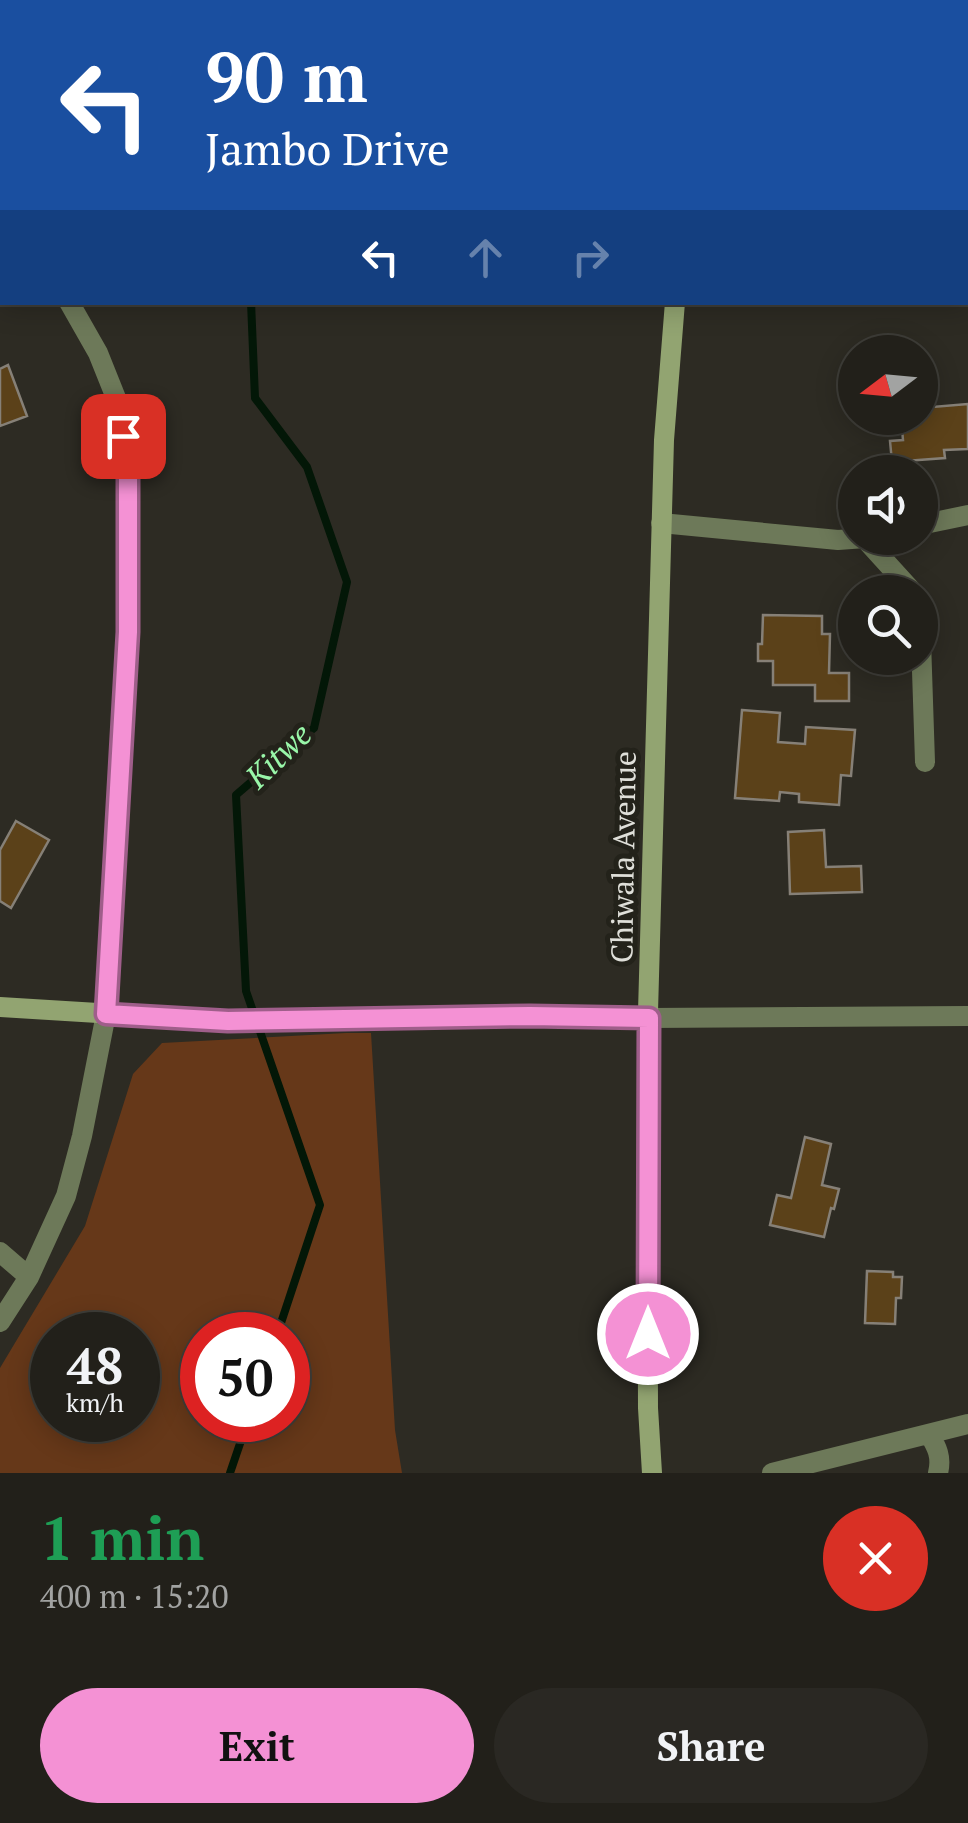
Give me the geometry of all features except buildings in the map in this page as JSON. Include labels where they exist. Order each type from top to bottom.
[{"type":"main road","name":"Chiwala Avenue","points":[[652,1473],[648,1390],[649,1018],[661,523],[675,305]]},
{"type":"main road","points":[[0,1008],[228,1021],[649,1018]]},
{"type":"street","points":[[0,1322],[29,1276],[66,1196],[106,1014],[128,632],[128,468],[118,403],[98,353],[71,305]]},
{"type":"street","points":[[938,521],[968,515]]},
{"type":"street","points":[[661,523],[838,540]]},
{"type":"street","points":[[880,555],[898,575]]},
{"type":"street","points":[[922,675],[925,762]]},
{"type":"street","points":[[649,1018],[968,1016]]},
{"type":"street","points":[[0,1252],[29,1276]]},
{"type":"street","points":[[772,1473],[968,1424]]},
{"type":"street","points":[[929,1434],[939,1450],[938,1473]]},
{"type":"shaded area","points":[[371,1033],[395,1430],[402,1473],[0,1473],[0,1368],[30,1318],[30,1442],[160,1442],[160,1312],[34,1312],[85,1226],[133,1074],[162,1043]]},
{"type":"waterway","name":"Kitwe","points":[[251,305],[255,398],[307,467],[347,582],[314,728],[236,795],[246,991],[320,1205],[285,1312]]},
{"type":"waterway","name":"Kitwe","points":[[230,1473],[241,1442]]},
{"type":"route","points":[[123,436],[128,468],[128,632],[106,1014],[228,1021],[649,1018],[648,1334]]}]
